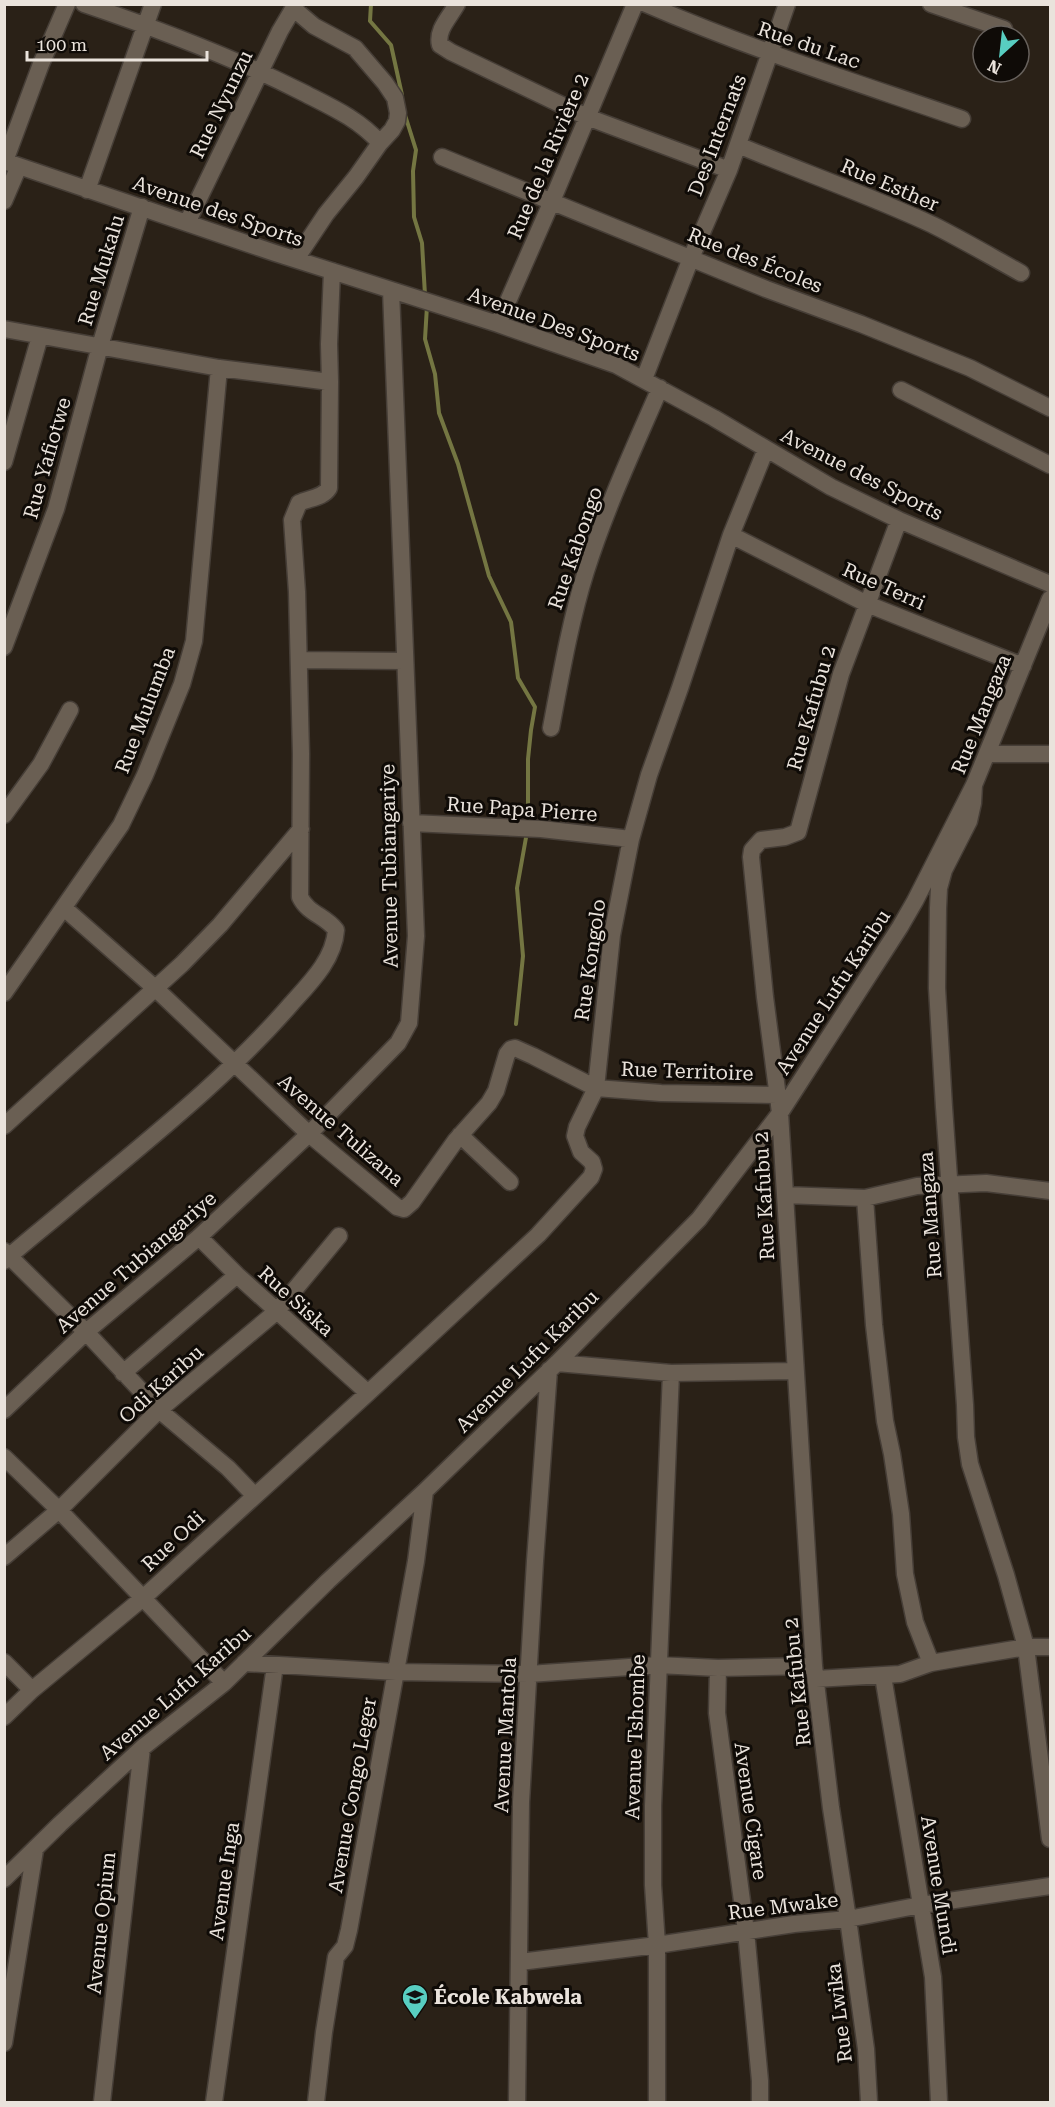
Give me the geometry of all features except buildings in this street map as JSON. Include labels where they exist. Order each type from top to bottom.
[{"type":"street","points":[[4,201],[10,163],[41,64],[67,4]]},
{"type":"street","points":[[84,4],[202,46],[260,72],[350,116],[368,129],[380,143]]},
{"type":"street","points":[[87,190],[153,4]]},
{"type":"street","points":[[457,4],[438,38],[440,45],[451,52],[587,117],[729,170]]},
{"type":"street","name":"Rue de la Rivière 2","points":[[498,324],[635,4]]},
{"type":"street","name":"Rue du Lac","points":[[646,4],[713,34],[770,55],[962,119]]},
{"type":"street","name":"Des Internats","points":[[644,379],[691,258],[729,170],[787,4]]},
{"type":"street","points":[[931,4],[989,24]]},
{"type":"street","points":[[295,7],[314,26],[355,48],[395,98],[398,113],[392,130],[326,214],[296,259]]},
{"type":"street","name":"Rue Nyunzu","points":[[187,223],[260,72],[295,7]]},
{"type":"street","name":"Rue Esther","points":[[738,146],[854,191],[933,225],[1021,273]]},
{"type":"street","name":"Rue des Écoles","points":[[442,157],[970,368],[1050,408]]},
{"type":"street","name":"Avenue des Sports","points":[[10,163],[426,301]]},
{"type":"street","name":"Rue Mukalu","points":[[100,346],[142,207]]},
{"type":"street","points":[[254,1495],[228,1468],[159,1410],[86,1332],[6,1256],[176,1116],[268,1031],[316,976],[330,954],[335,941],[336,930],[329,921],[309,910],[300,897],[298,660],[292,520],[299,503],[326,494],[329,488],[328,344],[332,271]]},
{"type":"street","name":"Avenue Tubiangariye","points":[[4,1410],[86,1332],[199,1237],[309,1134],[398,1043],[409,1023],[416,936],[391,290]]},
{"type":"street","name":"Avenue Des Sports","points":[[426,301],[616,365],[660,388]]},
{"type":"street","points":[[4,329],[219,368],[330,382]]},
{"type":"street","points":[[4,462],[40,336]]},
{"type":"street","name":"Rue Yafiotwe","points":[[4,647],[56,509],[100,346]]},
{"type":"street","name":"Rue Mulumba","points":[[4,993],[121,825],[182,684],[194,641],[219,368]]},
{"type":"street","name":"Avenue des Sports","points":[[660,388],[831,487],[899,520],[1050,585]]},
{"type":"street","name":"Rue Kabongo","points":[[551,728],[571,624],[587,569],[621,479],[660,388]]},
{"type":"street","points":[[901,390],[1050,465]]},
{"type":"street","name":"Rue Kongolo","points":[[368,1393],[538,1235],[591,1178],[594,1169],[592,1162],[581,1152],[575,1136],[596,1088],[612,935],[631,839],[649,776],[730,535],[765,449]]},
{"type":"street","name":"Rue Kafubu 2","points":[[848,1919],[831,1808],[815,1672],[780,1113],[755,910],[752,850],[761,840],[785,837],[798,832],[842,674],[899,520]]},
{"type":"street","name":"Rue Terri","points":[[730,535],[867,604],[1023,666]]},
{"type":"street","name":"Rue Mangaza","points":[[1050,599],[974,785],[969,821],[944,870],[939,888],[937,988],[966,1405],[966,1437],[970,1464],[1006,1575],[1026,1647],[1050,1839]]},
{"type":"street","points":[[298,660],[405,661]]},
{"type":"street","points":[[4,815],[41,764],[70,710]]},
{"type":"street","points":[[988,754],[1050,754]]},
{"type":"street","name":"Avenue Lufu Karibu","points":[[4,1880],[142,1748],[224,1683],[553,1366],[699,1219],[780,1113],[915,901],[974,785]]},
{"type":"street","name":"Rue Papa Pierre","points":[[411,823],[541,829],[631,839]]},
{"type":"street","points":[[4,1126],[156,989],[220,925],[301,829]]},
{"type":"street","name":"Avenue Tulizana","points":[[64,908],[156,989],[309,1134],[397,1207],[404,1209],[412,1202],[460,1135],[489,1102],[496,1091],[507,1054],[511,1049],[514,1048],[533,1056],[596,1088]]},
{"type":"street","name":"Rue Territoire","points":[[596,1088],[661,1093],[777,1095]]},
{"type":"street","points":[[460,1135],[510,1182]]},
{"type":"street","points":[[785,1195],[865,1198],[917,1186],[986,1183],[1050,1191]]},
{"type":"street","points":[[865,1198],[874,1325],[885,1421],[901,1514],[905,1574],[915,1622],[931,1663]]},
{"type":"street","name":"Odi Karibu","points":[[4,1557],[59,1510],[159,1410],[277,1311],[339,1236]]},
{"type":"street","name":"Rue Siska","points":[[199,1237],[237,1275],[368,1393]]},
{"type":"street","points":[[123,1373],[237,1275]]},
{"type":"street","points":[[553,1366],[671,1373],[795,1371]]},
{"type":"street","name":"Avenue Mantola","points":[[517,2103],[521,1802],[535,1549],[553,1366]]},
{"type":"street","name":"Avenue Tshombe","points":[[657,2103],[657,1946],[653,1851],[658,1665],[671,1373]]},
{"type":"street","name":"Rue Odi","points":[[4,1717],[32,1690],[143,1598],[368,1393]]},
{"type":"street","points":[[4,1457],[59,1510],[224,1683]]},
{"type":"street","name":"Avenue Congo Leger","points":[[316,2103],[336,1957],[345,1946],[349,1930],[416,1561],[425,1491]]},
{"type":"street","points":[[244,1663],[396,1672],[529,1674],[658,1665],[883,1676],[900,1674],[931,1663],[1026,1647],[1050,1647]]},
{"type":"street","points":[[4,1662],[32,1690]]},
{"type":"street","name":"Avenue Inga","points":[[214,2103],[275,1665]]},
{"type":"street","name":"Avenue Cigare","points":[[718,1668],[717,1713],[746,1931],[760,2103]]},
{"type":"street","name":"Avenue Mundi","points":[[883,1676],[933,1977],[939,2103]]},
{"type":"street","name":"Avenue Opium","points":[[102,2103],[142,1748]]},
{"type":"street","points":[[4,2043],[35,1850]]},
{"type":"street","name":"Rue Mwake","points":[[520,1962],[657,1946],[746,1931],[848,1919],[921,1905],[1050,1886]]},
{"type":"street","name":"Rue Lwika","points":[[848,1919],[866,2049],[869,2103]]},
{"type":"waterway","points":[[371,4],[370,21],[391,45],[402,95]]},
{"type":"waterway","points":[[405,115],[416,150],[413,171],[414,217],[422,243],[425,295]]},
{"type":"waterway","points":[[427,306],[425,339],[435,374],[439,413],[458,464],[489,576],[511,622],[518,678],[535,707],[528,759],[528,824]]},
{"type":"waterway","points":[[516,1024],[523,956],[517,888],[527,832]]},
{"type":"place","name":"École Kabwela","points":[[415,2020]]}]
